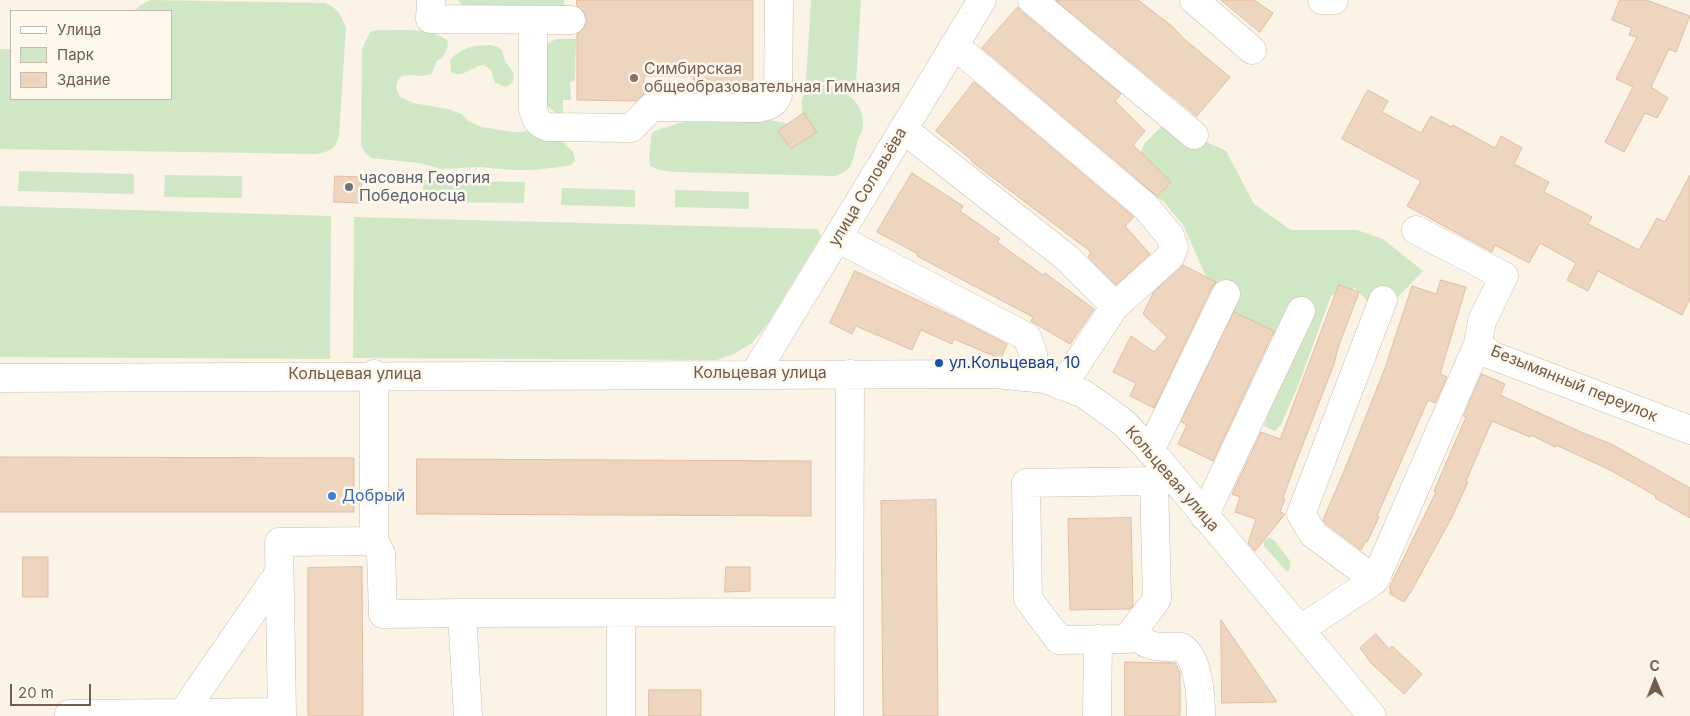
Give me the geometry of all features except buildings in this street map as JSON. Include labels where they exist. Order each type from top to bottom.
[{"type":"street","points":[[430,0],[430,19],[571,20]]},
{"type":"street","points":[[533,20],[533,109],[540,125],[548,128],[631,128],[652,107],[759,108],[774,102],[778,95],[779,0]]},
{"type":"street","name":"улица Соловьёва","points":[[754,373],[982,0]]},
{"type":"street","points":[[1032,0],[1194,136]]},
{"type":"street","points":[[1194,0],[1252,50]]},
{"type":"street","points":[[954,45],[1145,206],[1170,236],[1174,247],[1170,257],[1115,306],[1062,386]]},
{"type":"street","points":[[904,129],[1066,258],[1115,306]]},
{"type":"street","name":"Безымянный переулок","points":[[1416,230],[1504,276],[1482,321],[1478,344],[1491,355],[1690,430]]},
{"type":"street","points":[[837,238],[1027,337],[1033,354],[1036,378]]},
{"type":"street","points":[[1150,451],[1226,294]]},
{"type":"street","points":[[1375,580],[1313,534],[1301,514],[1383,300]]},
{"type":"street","points":[[1204,516],[1301,311]]},
{"type":"street","points":[[1301,629],[1375,580],[1478,344]]},
{"type":"street","name":"Кольцевая улица","points":[[0,378],[374,374],[754,373],[996,374],[1045,379],[1084,394],[1124,423],[1150,451],[1161,476],[1204,516],[1301,629],[1372,716]]},
{"type":"street","points":[[374,374],[374,541],[380,553],[383,614],[849,612]]},
{"type":"street","points":[[849,716],[850,374]]},
{"type":"street","points":[[1161,476],[1157,599],[1127,638],[1059,640],[1028,599],[1026,483],[1161,476]]},
{"type":"street","points":[[69,714],[282,714],[280,542],[374,541]]},
{"type":"street","points":[[182,714],[279,573]]},
{"type":"street","points":[[462,613],[468,716]]},
{"type":"street","points":[[621,613],[621,716]]},
{"type":"street","points":[[1132,632],[1144,643],[1152,647],[1180,647],[1186,651],[1194,665],[1201,696],[1201,716]]},
{"type":"street","points":[[1097,716],[1098,639]]},
{"type":"green space","points":[[150,0],[325,3],[333,7],[341,16],[346,28],[339,136],[334,147],[328,151],[316,154],[0,149],[0,49],[10,49],[10,100],[172,100],[172,10],[136,10]]},
{"type":"green space","points":[[458,0],[564,0],[564,8],[463,6]]},
{"type":"green space","points":[[811,0],[861,0],[856,84],[806,81]]},
{"type":"green space","points":[[376,30],[422,31],[447,40],[448,46],[443,57],[437,61],[431,74],[402,76],[398,80],[396,88],[400,97],[413,103],[448,109],[462,114],[468,121],[482,127],[513,132],[532,131],[560,139],[573,152],[574,162],[571,165],[532,170],[480,167],[442,169],[418,163],[371,158],[366,154],[361,145],[362,49],[370,32]]},
{"type":"green space","points":[[556,39],[576,39],[575,81],[570,82],[571,100],[563,100],[563,114],[556,113],[545,104],[547,44]]},
{"type":"green space","points":[[490,45],[502,50],[505,61],[513,72],[514,78],[512,83],[506,87],[495,83],[491,70],[484,65],[460,74],[451,72],[450,60],[458,53],[473,47]]},
{"type":"green space","points":[[814,84],[841,90],[855,101],[860,108],[863,128],[853,160],[849,168],[841,174],[835,176],[673,172],[650,166],[651,135],[654,131],[690,120],[768,120],[792,124],[801,116],[803,97],[806,91]]},
{"type":"green space","points":[[1165,123],[1226,151],[1254,204],[1291,230],[1357,230],[1383,239],[1423,271],[1397,298],[1370,304],[1355,288],[1331,296],[1299,383],[1281,425],[1275,431],[1264,426],[1269,410],[1278,344],[1269,329],[1252,322],[1230,317],[1209,283],[1183,225],[1163,201],[1137,188],[1134,167],[1144,144]]},
{"type":"green space","points":[[19,171],[134,174],[134,194],[18,191]]},
{"type":"green space","points":[[165,175],[242,176],[242,198],[164,197]]},
{"type":"green space","points":[[423,180],[525,182],[524,203],[423,202]]},
{"type":"green space","points":[[562,188],[635,190],[635,207],[561,205]]},
{"type":"green space","points":[[675,190],[749,192],[749,209],[675,207]]},
{"type":"green space","points":[[0,206],[331,216],[330,359],[0,357]]},
{"type":"green space","points":[[354,217],[817,229],[821,236],[768,323],[752,343],[734,354],[717,360],[353,358]]},
{"type":"green space","points":[[1268,538],[1274,540],[1291,562],[1289,571],[1286,571],[1264,546],[1264,541]]},
{"type":"place","name":"Симбирская общеобразовательная Гимназия","points":[[634,78]]},
{"type":"place","name":"часовня Георгия Победоносца","points":[[349,187]]},
{"type":"place","name":"ул.Кольцевая, 10","points":[[939,363]]},
{"type":"place","name":"Добрый","points":[[332,496]]}]
